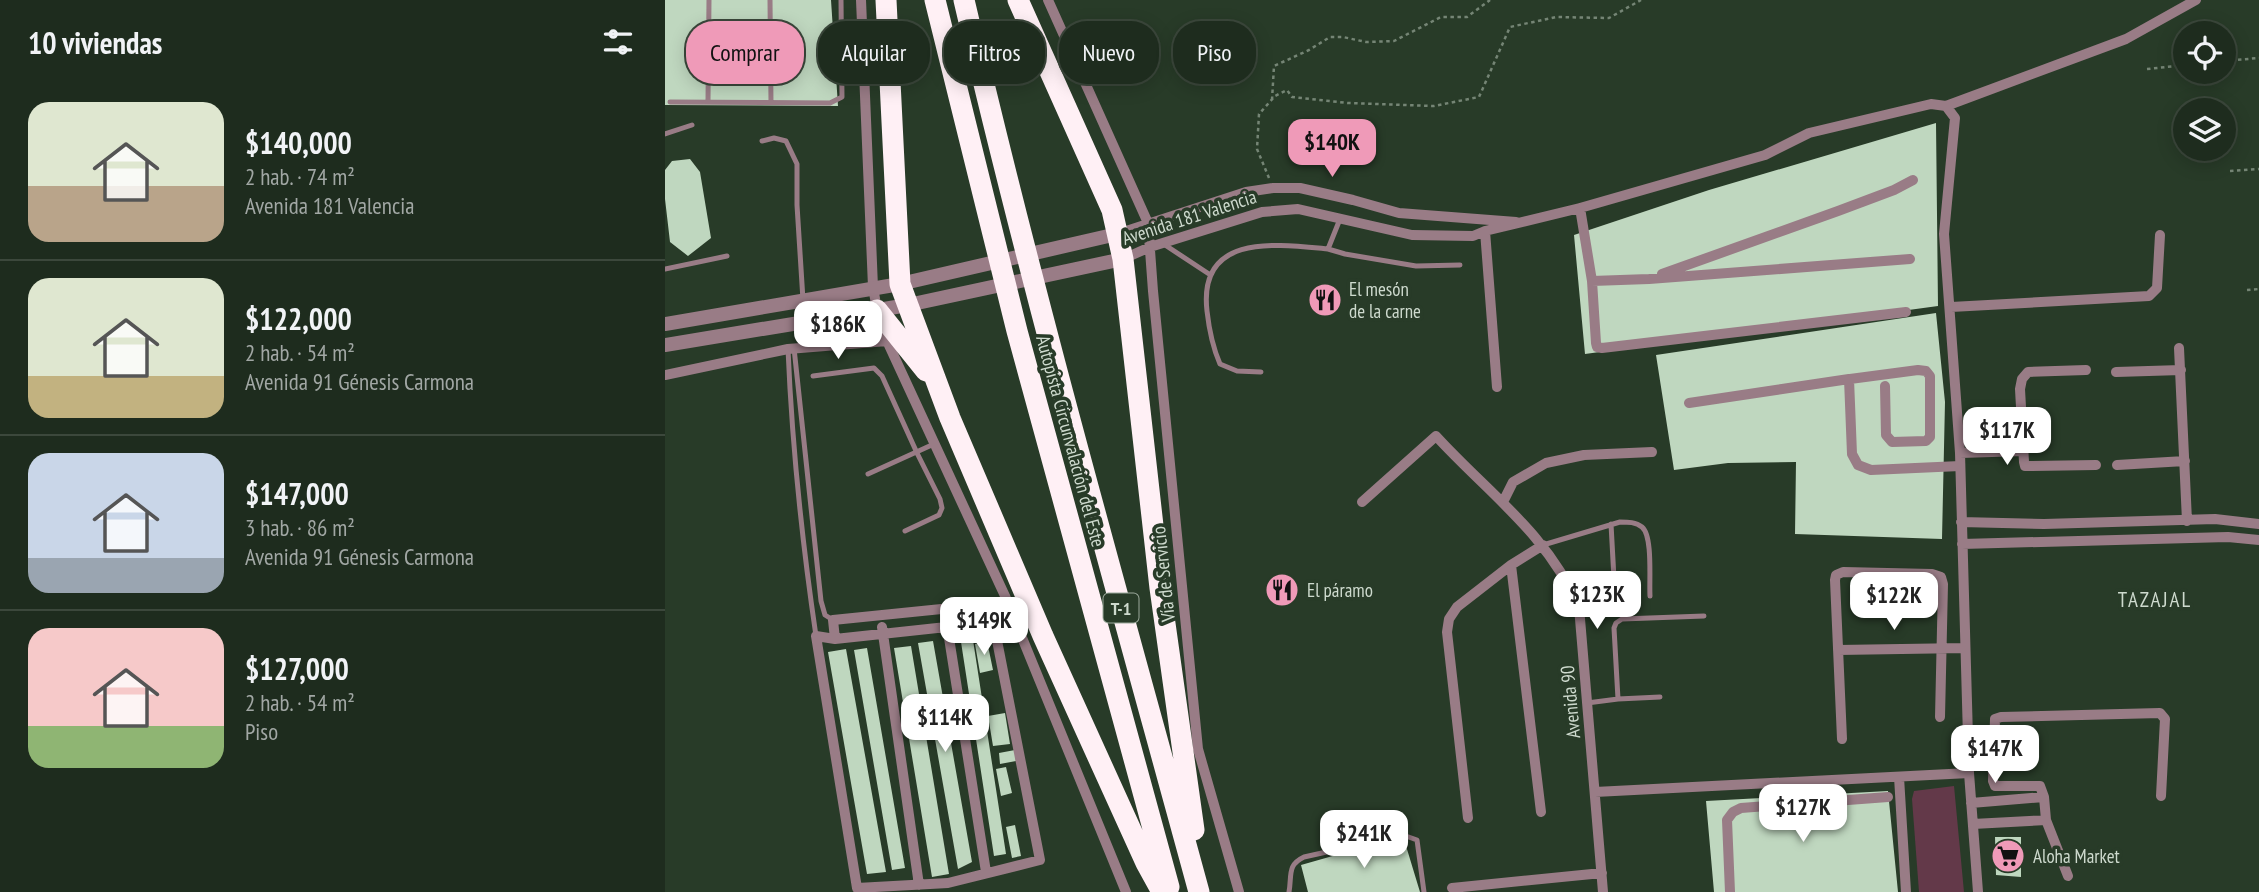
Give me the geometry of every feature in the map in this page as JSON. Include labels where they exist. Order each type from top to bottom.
[{"type":"highway","points":[[886,0],[900,284],[939,390],[1043,636],[1146,863],[1162,892]]},
{"type":"highway","name":"Autopista Circunvalación del Este","points":[[935,0],[1017,331],[1171,892]]},
{"type":"highway","name":"Autopista Circunvalación del Este","points":[[964,0],[998,148],[1044,324],[1201,892]]},
{"type":"highway","points":[[1018,0],[1112,209],[1123,259],[1160,588],[1201,892]]},
{"type":"highway","points":[[877,310],[939,390]]},
{"type":"street","points":[[861,0],[873,288],[877,310],[887,341],[1005,596],[1126,892]]},
{"type":"street","name":"Vía de Servicio","points":[[1048,0],[1156,245],[1153,291],[1198,749],[1239,892]]},
{"type":"street","points":[[1522,222],[1765,155],[1809,133],[1931,104],[1946,106],[2126,39],[2196,0]]},
{"type":"street","points":[[1946,106],[1955,118],[1944,234],[1960,453],[1969,773],[1978,892]]},
{"type":"street","points":[[1649,279],[1838,211],[1913,180]]},
{"type":"street","points":[[1273,188],[1275,210]]},
{"type":"street","name":"Avenida 181 Valencia","points":[[665,324],[900,284],[1117,234],[1246,192],[1273,188],[1300,188],[1399,214],[1522,222]]},
{"type":"street","points":[[1580,208],[1592,281],[1597,347],[1906,312]]},
{"type":"street","name":"Avenida 181 Valencia","points":[[665,345],[908,305],[1123,259],[1156,245],[1275,210],[1298,209],[1412,235],[1473,236],[1522,222]]},
{"type":"street","points":[[1485,231],[1497,387]]},
{"type":"street","points":[[1951,307],[2148,296],[2157,288],[2160,235]]},
{"type":"street","points":[[1592,281],[1910,259]]},
{"type":"street","points":[[665,375],[791,349],[887,341]]},
{"type":"street","points":[[2179,348],[2187,521]]},
{"type":"street","points":[[2086,370],[2028,372],[2022,379],[2020,389],[2025,466],[2096,465]]},
{"type":"street","points":[[2116,372],[2181,370]]},
{"type":"street","points":[[1850,379],[1926,371],[1930,376],[1930,437],[1926,440],[1892,442],[1888,439],[1885,386]]},
{"type":"street","points":[[1689,403],[1849,379],[1852,454],[1858,466],[1871,470],[1960,466]]},
{"type":"street","name":"Avenida 90","points":[[1362,502],[1436,436],[1543,545],[1571,588],[1579,607],[1603,892]]},
{"type":"street","points":[[1960,453],[2024,451]]},
{"type":"street","points":[[1503,502],[1513,482],[1546,463],[1584,454],[1652,452]]},
{"type":"street","points":[[2117,465],[2185,461]]},
{"type":"street","points":[[1961,522],[2044,524],[2215,519],[2259,524]]},
{"type":"street","points":[[1962,544],[2228,537],[2259,540]]},
{"type":"street","points":[[1468,818],[1447,632],[1449,619],[1457,607],[1511,565],[1543,545]]},
{"type":"street","points":[[1511,565],[1541,812]]},
{"type":"street","points":[[1842,738],[1835,580],[1836,575],[1843,572],[1932,574],[1941,577],[1940,717]]},
{"type":"street","points":[[835,639],[834,620],[981,605],[988,608],[992,615],[1040,860],[949,883],[857,888],[816,636],[835,639],[993,622]]},
{"type":"street","points":[[945,610],[986,872]]},
{"type":"street","points":[[881,617],[919,885]]},
{"type":"street","points":[[1838,650],[1965,648]]},
{"type":"street","points":[[2068,876],[2046,820],[2040,786],[1994,786],[1995,719],[2160,713],[2165,719],[2161,796]]},
{"type":"street","points":[[1595,792],[1969,773]]},
{"type":"street","points":[[1899,777],[1906,892]]},
{"type":"street","points":[[1730,892],[1727,820],[1733,812],[1741,808],[1888,797]]},
{"type":"street","points":[[1971,803],[2044,797]]},
{"type":"street","points":[[1973,824],[2046,820]]},
{"type":"street","points":[[1452,888],[1602,873]]},
{"type":"lane","points":[[708,101],[709,0]]},
{"type":"lane","points":[[769,0],[771,103]]},
{"type":"lane","points":[[670,102],[830,103],[842,97],[841,0]]},
{"type":"lane","points":[[665,134],[692,125]]},
{"type":"lane","points":[[762,141],[774,138],[786,141],[797,164],[803,300]]},
{"type":"lane","points":[[1328,248],[1339,219]]},
{"type":"lane","points":[[1261,372],[1237,371],[1220,364],[1215,354],[1205,295],[1209,274],[1221,260],[1241,250],[1284,244],[1328,248],[1345,254],[1416,266],[1460,265]]},
{"type":"lane","points":[[1156,245],[1209,274]]},
{"type":"lane","points":[[665,269],[727,256]]},
{"type":"lane","points":[[791,349],[821,601],[825,615],[834,620]]},
{"type":"lane","points":[[791,349],[792,431],[807,579],[816,636]]},
{"type":"lane","points":[[813,376],[874,368],[882,376],[940,499],[939,515],[905,531]]},
{"type":"lane","points":[[868,474],[934,444]]},
{"type":"lane","points":[[1543,545],[1620,522],[1632,522],[1641,526],[1646,532],[1650,596]]},
{"type":"lane","points":[[1611,524],[1615,597]]},
{"type":"lane","points":[[1618,699],[1616,623],[1622,619],[1704,616]]},
{"type":"lane","points":[[1587,703],[1660,696]]},
{"type":"lane","points":[[1289,892],[1291,870],[1295,861],[1304,856],[1403,835],[1417,840],[1424,892]]},
{"type":"path","points":[[1273,188],[1257,149],[1259,114],[1272,100],[1287,90],[1292,97],[1348,103],[1434,106],[1479,97],[1510,27],[1556,17],[1609,18],[1641,0]]},
{"type":"path","points":[[1272,100],[1274,65],[1309,50],[1330,37],[1343,37],[1366,43],[1394,41],[1441,17],[1467,17],[1488,1]]},
{"type":"path","points":[[2236,60],[2259,58]]},
{"type":"path","points":[[2147,69],[2173,66]]},
{"type":"path","points":[[2230,171],[2259,169]]},
{"type":"path","points":[[2247,290],[2259,289]]},
{"type":"shaded area","points":[[1954,786],[1964,892],[1919,892],[1912,799],[1914,791]]},
{"type":"building","points":[[665,0],[831,0],[832,21],[818,21],[818,84],[837,84],[838,106],[665,105]]},
{"type":"building","points":[[1936,123],[1938,306],[1585,354],[1574,235],[1709,190]]},
{"type":"building","points":[[690,159],[700,172],[711,238],[688,256],[670,242],[665,170],[672,161]]},
{"type":"building","points":[[1936,313],[1945,402],[1942,539],[1795,534],[1796,462],[1728,463],[1674,470],[1656,355]]},
{"type":"building","points":[[973,640],[1006,854],[994,856],[961,642]]},
{"type":"building","points":[[933,641],[972,862],[958,869],[918,643]]},
{"type":"building","points":[[987,641],[993,670],[980,673],[975,644]]},
{"type":"building","points":[[911,646],[949,874],[932,877],[894,648]]},
{"type":"building","points":[[867,648],[905,868],[892,870],[854,650]]},
{"type":"building","points":[[846,649],[886,872],[867,874],[828,652]]},
{"type":"building","points":[[1005,713],[1010,744],[993,746],[988,716]]},
{"type":"building","points":[[1015,750],[1016,761],[1000,764],[999,753]]},
{"type":"building","points":[[1006,767],[1012,793],[1001,796],[996,769]]},
{"type":"building","points":[[1888,791],[1898,892],[1714,892],[1706,801]]},
{"type":"building","points":[[1015,825],[1021,856],[1012,858],[1006,827]]},
{"type":"building","points":[[1403,836],[1420,892],[1308,892],[1301,865]]},
{"type":"building","name":"Aloha Market","points":[[1995,837],[2021,837],[2021,877],[1996,875]]},
{"type":"place","name":"El mesón de la carne","points":[[1325,300]]},
{"type":"place","name":"El páramo","points":[[1282,590]]},
{"type":"place","name":"Aloha Market","points":[[2008,856]]},
{"type":"district","name":"TAZAJAL","points":[[2155,599]]}]
